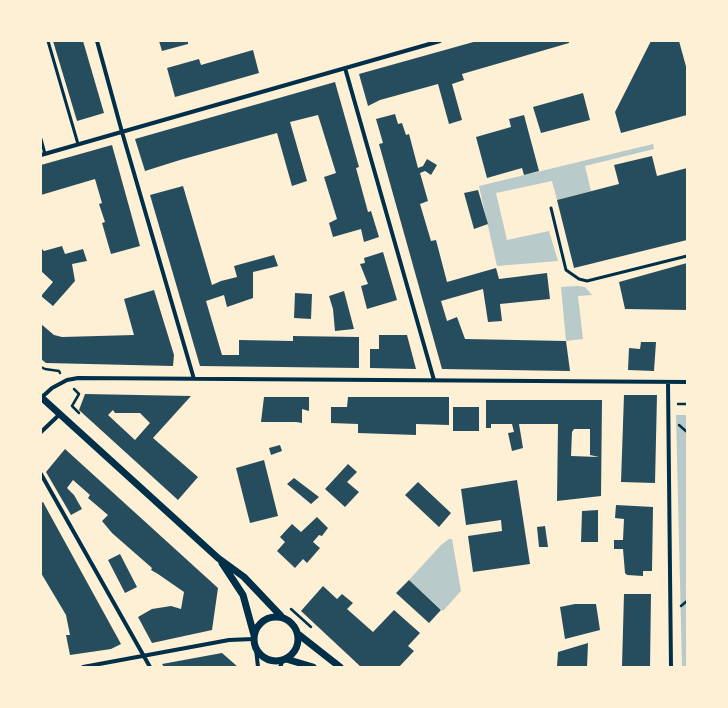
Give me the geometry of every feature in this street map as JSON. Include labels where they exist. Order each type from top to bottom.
[{"type":"street","points":[[96,41],[194,379]]},
{"type":"street","points":[[43,154],[440,41]]},
{"type":"street","points":[[345,68],[434,380]]},
{"type":"street","points":[[283,662],[292,654],[299,641],[296,628],[292,623],[281,616],[244,577],[218,558],[41,398],[52,388],[67,380],[78,378],[687,382]]},
{"type":"street","points":[[668,382],[671,667]]},
{"type":"street","points":[[41,432],[60,414]]},
{"type":"street","points":[[41,474],[150,667]]},
{"type":"street","points":[[218,558],[243,595],[254,637],[258,667]]},
{"type":"street","points":[[254,637],[255,630],[259,623],[266,618],[281,616]]},
{"type":"street","points":[[298,634],[340,667]]},
{"type":"street","points":[[83,667],[229,640],[254,637]]},
{"type":"street","points":[[256,650],[265,658],[275,661],[313,667]]},
{"type":"lane","points":[[48,41],[78,144]]},
{"type":"lane","points":[[41,139],[43,154]]},
{"type":"lane","points":[[552,208],[566,270],[579,279],[587,281],[687,256]]},
{"type":"path","points":[[41,367],[59,371]]},
{"type":"path","points":[[677,404],[687,404]]},
{"type":"shaded area","points":[[653,144],[654,149],[585,166],[591,191],[557,200],[552,181],[496,193],[507,240],[549,231],[558,261],[497,266],[479,186]]},
{"type":"shaded area","points":[[561,287],[585,287],[592,295],[578,296],[583,339],[566,341]]},
{"type":"shaded area","points":[[676,415],[687,415],[687,667],[682,667]]},
{"type":"shaded area","points":[[449,539],[452,539],[461,591],[443,611],[409,580],[441,545]]},
{"type":"building","points":[[53,41],[83,41],[104,113],[77,121]]},
{"type":"building","points":[[159,41],[188,41],[188,44],[162,51]]},
{"type":"building","points":[[477,41],[569,41],[569,43],[462,74],[464,80],[452,84],[462,120],[449,124],[438,84],[380,100],[368,106],[359,74]]},
{"type":"building","points":[[651,41],[679,41],[687,70],[687,115],[621,133],[615,112]]},
{"type":"building","points":[[253,50],[259,73],[175,97],[167,68],[199,59],[201,65]]},
{"type":"building","points":[[335,82],[359,167],[356,168],[368,212],[371,211],[379,237],[364,242],[361,229],[333,237],[329,223],[337,219],[324,177],[336,173],[318,115],[290,122],[307,181],[292,186],[277,133],[145,171],[135,139]]},
{"type":"building","points":[[583,93],[590,120],[541,133],[533,107]]},
{"type":"building","points":[[395,114],[398,124],[402,123],[406,135],[409,134],[418,168],[423,166],[427,159],[437,165],[431,175],[425,171],[420,173],[428,201],[420,204],[431,241],[436,240],[447,282],[496,268],[499,279],[547,273],[550,299],[500,304],[502,321],[488,322],[483,289],[441,301],[447,321],[457,317],[465,339],[566,341],[570,371],[442,369],[379,144],[383,143],[376,119]]},
{"type":"building","points":[[524,115],[539,171],[524,175],[522,168],[487,178],[476,137],[511,127],[509,119]]},
{"type":"building","points":[[112,145],[140,246],[111,254],[102,223],[105,222],[99,204],[102,203],[95,179],[41,195],[41,165]]},
{"type":"building","points":[[652,156],[657,176],[687,168],[687,240],[574,268],[557,200],[619,184],[614,165]]},
{"type":"building","points":[[183,186],[212,285],[237,277],[234,266],[274,255],[278,266],[253,272],[253,298],[227,307],[224,295],[206,301],[222,355],[239,355],[239,340],[293,341],[293,336],[359,337],[359,368],[200,366],[150,195]]},
{"type":"building","points":[[478,190],[488,224],[474,229],[464,193]]},
{"type":"building","points":[[62,246],[65,254],[83,249],[87,261],[72,264],[75,281],[53,306],[41,296],[53,282],[41,271],[41,248],[44,251]]},
{"type":"building","points":[[383,252],[397,300],[367,309],[361,286],[368,284],[360,264],[365,263],[364,258]]},
{"type":"building","points":[[687,263],[687,310],[625,309],[619,282]]},
{"type":"building","points":[[154,290],[174,355],[173,366],[46,363],[41,359],[41,324],[54,335],[62,337],[134,335],[124,299]]},
{"type":"building","points":[[344,291],[354,329],[335,331],[333,309],[329,296]]},
{"type":"building","points":[[295,293],[312,294],[311,319],[294,318]]},
{"type":"building","points":[[379,335],[407,335],[416,369],[370,368],[370,349],[379,349]]},
{"type":"building","points":[[641,342],[656,342],[654,371],[628,370],[629,348],[640,349]]},
{"type":"building","points":[[85,394],[191,396],[153,438],[198,477],[178,500],[79,410]],"holes":[[[113,410],[115,413],[140,413],[150,423],[135,440],[108,415]]]},
{"type":"building","points":[[624,395],[657,395],[655,483],[621,482]]},
{"type":"building","points":[[264,397],[309,397],[309,411],[302,409],[302,423],[261,422]]},
{"type":"building","points":[[348,397],[449,397],[449,425],[416,424],[416,435],[358,433],[358,424],[331,423],[331,407],[347,407]]},
{"type":"building","points":[[486,400],[602,400],[601,496],[557,501],[558,424],[519,424],[523,448],[512,451],[508,433],[514,432],[512,424],[491,424],[491,428],[486,428]],"holes":[[[574,429],[590,429],[590,455],[599,457],[571,456],[572,432]]]},
{"type":"building","points":[[453,407],[479,407],[479,431],[453,431]]},
{"type":"building","points":[[280,445],[282,451],[271,455],[269,448]]},
{"type":"building","points":[[65,449],[218,588],[212,630],[152,643],[138,617],[152,609],[171,606],[181,609],[184,592],[151,570],[152,568],[112,533],[102,521],[108,515],[88,498],[90,495],[73,480],[67,488],[74,495],[82,509],[71,515],[46,472]]},
{"type":"building","points":[[264,460],[278,516],[250,523],[236,468]]},
{"type":"building","points":[[348,464],[357,472],[347,482],[359,492],[345,507],[325,489]]},
{"type":"building","points":[[294,478],[319,497],[311,504],[287,484]]},
{"type":"building","points":[[517,480],[530,564],[473,572],[468,536],[502,531],[501,520],[466,525],[461,489]]},
{"type":"building","points":[[418,482],[451,513],[439,527],[405,495]]},
{"type":"building","points":[[43,502],[121,644],[111,649],[70,655],[66,635],[70,635],[66,615],[41,573],[41,503]]},
{"type":"building","points":[[616,505],[653,507],[652,571],[643,571],[643,576],[627,575],[625,573],[623,549],[614,549],[614,540],[623,540],[624,519],[615,518]]},
{"type":"building","points":[[598,510],[598,542],[581,542],[582,511]]},
{"type":"building","points":[[317,517],[328,528],[322,536],[319,535],[313,542],[320,548],[307,563],[303,559],[295,568],[277,551],[285,542],[280,537],[292,524],[301,532]]},
{"type":"building","points":[[545,526],[548,547],[539,547],[537,527]]},
{"type":"building","points":[[120,554],[137,587],[125,593],[108,560]]},
{"type":"building","points":[[409,580],[441,610],[429,623],[396,593]]},
{"type":"building","points":[[323,586],[337,599],[342,594],[353,603],[347,609],[373,632],[394,610],[420,633],[408,646],[414,651],[399,667],[361,667],[301,611]]},
{"type":"building","points":[[624,594],[651,594],[650,667],[622,666]]},
{"type":"building","points":[[575,604],[596,604],[600,630],[565,639],[560,607]]},
{"type":"building","points":[[588,643],[587,667],[557,667],[558,652]]},
{"type":"building","points":[[222,653],[238,667],[164,667],[162,664]]}]
